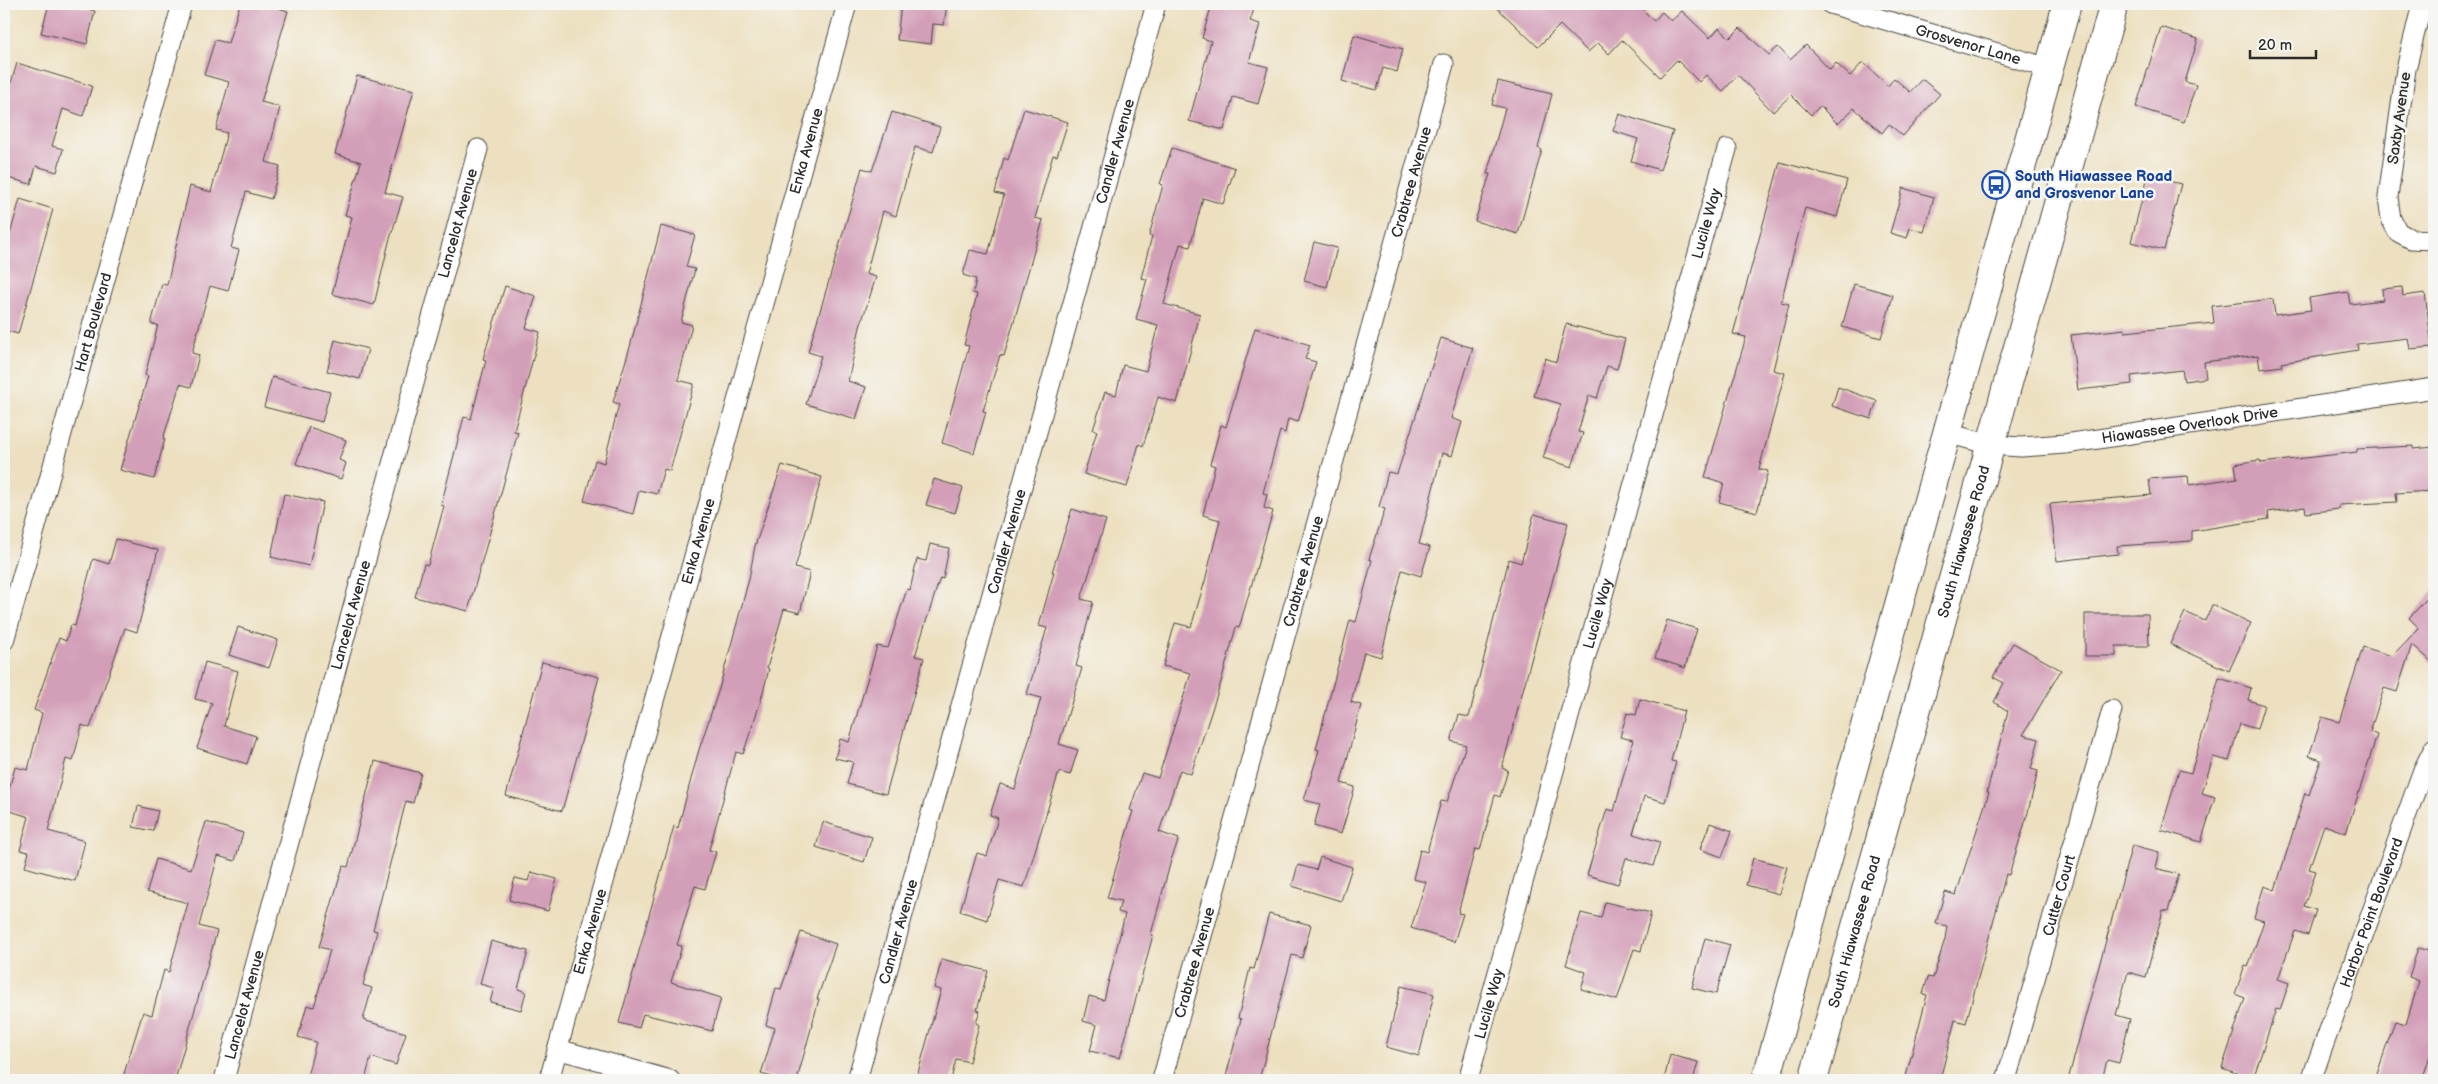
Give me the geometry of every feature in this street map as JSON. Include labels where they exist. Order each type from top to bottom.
[{"type":"street","name":"Hart Boulevard","points":[[4,641],[182,4]]},
{"type":"street","name":"Enka Avenue","points":[[549,1080],[847,4]]},
{"type":"street","name":"Candler Avenue","points":[[857,1080],[1156,4]]},
{"type":"street","name":"Grosvenor Lane","points":[[1830,4],[1864,8],[2049,68]]},
{"type":"street","points":[[1766,1080],[2067,4]]},
{"type":"street","name":"South Hiawassee Road","points":[[1812,1080],[2114,4]]},
{"type":"street","name":"Saxby Avenue","points":[[2422,4],[2406,69],[2388,196],[2391,219],[2398,232],[2411,239],[2434,240]]},
{"type":"street","name":"Crabtree Avenue","points":[[1162,1080],[1444,64]]},
{"type":"street","name":"Lancelot Avenue","points":[[224,1080],[478,149]]},
{"type":"street","name":"Lucile Way","points":[[1468,1080],[1727,149]]},
{"type":"street","name":"Hiawassee Overlook Drive","points":[[1947,433],[1991,445],[2021,447],[2078,442],[2434,388]]},
{"type":"street","name":"Cutter Court","points":[[2006,1080],[2112,710]]},
{"type":"street","name":"Harbor Point Boulevard","points":[[2311,1080],[2423,770],[2434,748]]},
{"type":"street","points":[[557,1049],[670,1080]]},
{"type":"building","points":[[49,4],[68,4],[95,11],[87,44],[41,33]]},
{"type":"building","points":[[240,4],[264,4],[288,11],[261,102],[280,107],[266,162],[280,166],[271,199],[246,192],[231,248],[239,250],[228,291],[210,286],[192,353],[199,355],[191,387],[180,384],[163,439],[165,439],[154,479],[120,470],[148,376],[145,375],[158,325],[151,324],[162,284],[167,285],[190,186],[211,192],[227,133],[216,130],[229,82],[204,75],[215,40],[228,43]]},
{"type":"building","points":[[901,4],[947,4],[944,25],[933,24],[931,44],[897,40]]},
{"type":"building","points":[[1212,4],[1235,4],[1254,9],[1250,21],[1260,24],[1249,62],[1268,67],[1258,104],[1233,97],[1224,130],[1189,121],[1211,41],[1202,38]]},
{"type":"building","points":[[1493,4],[1637,4],[1654,21],[1662,12],[1671,21],[1682,11],[1710,38],[1719,28],[1730,38],[1740,28],[1769,55],[1778,47],[1790,60],[1806,45],[1830,70],[1836,63],[1850,76],[1863,62],[1888,86],[1894,78],[1910,92],[1922,79],[1940,94],[1903,136],[1889,124],[1882,133],[1854,108],[1838,124],[1820,106],[1811,115],[1791,95],[1773,112],[1738,75],[1723,91],[1706,75],[1699,82],[1677,60],[1660,77],[1622,40],[1609,54],[1598,43],[1588,52],[1560,25],[1538,47]]},
{"type":"building","points":[[2161,27],[2198,39],[2185,82],[2196,85],[2184,122],[2136,107]]},
{"type":"building","points":[[1354,35],[1403,49],[1397,72],[1383,68],[1377,90],[1342,81]]},
{"type":"building","points":[[17,63],[92,86],[83,116],[63,109],[52,146],[63,149],[57,172],[36,166],[31,184],[4,177],[4,107]]},
{"type":"building","points":[[357,76],[414,90],[385,192],[403,197],[389,242],[374,305],[332,294],[352,217],[345,215],[361,162],[335,154]]},
{"type":"building","points":[[1498,81],[1552,94],[1538,148],[1542,150],[1518,234],[1475,221],[1490,174],[1487,174],[1505,108],[1492,105]]},
{"type":"building","points":[[1024,109],[1068,122],[1057,156],[1053,155],[1035,218],[1043,220],[1004,356],[1000,355],[983,411],[986,412],[974,453],[942,443],[969,346],[964,345],[977,294],[973,293],[976,279],[963,275],[970,250],[988,254],[1004,195],[995,193],[1004,158],[1008,160]]},
{"type":"building","points":[[892,112],[940,127],[933,152],[915,147],[896,216],[883,211],[866,274],[876,277],[860,327],[848,381],[866,387],[856,419],[806,404],[821,356],[808,352],[862,168],[872,171]]},
{"type":"building","points":[[1619,114],[1673,131],[1660,170],[1631,161],[1638,139],[1613,131]]},
{"type":"building","points":[[1172,148],[1235,168],[1223,204],[1203,198],[1190,247],[1180,244],[1164,304],[1200,314],[1177,403],[1158,397],[1143,446],[1139,444],[1127,487],[1084,474],[1097,431],[1093,430],[1105,392],[1116,395],[1123,365],[1146,371],[1158,325],[1136,319],[1147,279],[1141,278],[1152,236],[1149,236],[1163,185],[1160,184]]},
{"type":"building","points":[[1780,162],[1847,180],[1837,217],[1805,208],[1781,302],[1789,304],[1773,370],[1785,373],[1759,469],[1768,471],[1757,512],[1719,502],[1724,483],[1705,477],[1746,337],[1733,334]]},
{"type":"building","points":[[2148,176],[2181,184],[2164,250],[2131,242]]},
{"type":"building","points":[[1903,188],[1934,197],[1924,232],[1910,228],[1907,238],[1890,233]]},
{"type":"building","points":[[20,199],[53,209],[18,334],[4,330],[4,255]]},
{"type":"building","points":[[661,226],[695,235],[686,267],[695,269],[681,322],[692,325],[678,380],[694,384],[670,471],[664,469],[657,494],[639,490],[633,514],[584,501],[595,460],[604,463],[619,404],[613,402],[630,347]]},
{"type":"building","points":[[1314,242],[1337,248],[1327,287],[1304,281]]},
{"type":"building","points":[[1854,284],[1893,295],[1881,338],[1842,327]]},
{"type":"building","points":[[505,286],[536,296],[526,328],[540,332],[514,431],[518,432],[468,611],[415,597],[424,564],[428,565],[444,506],[441,505],[464,417],[471,419],[486,360],[483,359]]},
{"type":"building","points":[[2402,287],[2403,296],[2425,293],[2432,347],[2410,349],[2408,338],[2357,344],[2358,350],[2281,363],[2282,366],[2260,369],[2258,355],[2204,362],[2206,378],[2184,381],[2182,370],[2131,376],[2132,384],[2078,390],[2071,335],[2125,329],[2125,332],[2214,323],[2212,306],[2273,299],[2275,315],[2311,310],[2309,298],[2348,292],[2350,304],[2383,300],[2382,289]]},
{"type":"building","points":[[1566,324],[1625,339],[1617,369],[1607,366],[1597,398],[1589,395],[1578,432],[1583,433],[1572,467],[1543,458],[1561,404],[1534,396],[1545,358],[1556,362]]},
{"type":"building","points":[[1255,328],[1310,345],[1305,359],[1316,362],[1298,422],[1288,419],[1285,433],[1280,431],[1263,493],[1267,494],[1264,508],[1273,511],[1239,628],[1236,627],[1221,682],[1191,774],[1180,770],[1159,832],[1179,839],[1172,857],[1151,934],[1153,935],[1120,1058],[1090,1051],[1097,1025],[1083,1021],[1089,996],[1104,1000],[1125,914],[1118,912],[1121,901],[1107,898],[1133,811],[1130,810],[1142,773],[1158,778],[1191,673],[1163,666],[1175,623],[1191,627],[1205,581],[1220,520],[1203,515],[1215,466],[1210,464],[1221,425],[1226,427]]},
{"type":"building","points":[[1441,338],[1473,348],[1451,418],[1462,422],[1452,456],[1442,453],[1419,544],[1430,547],[1421,576],[1402,570],[1381,657],[1364,652],[1351,702],[1361,705],[1341,783],[1355,787],[1341,834],[1314,826],[1320,804],[1304,800],[1319,750],[1316,749],[1350,620],[1356,622],[1372,560],[1369,559],[1385,509],[1379,507],[1388,472],[1397,474]]},
{"type":"building","points":[[335,340],[368,349],[360,379],[327,371]]},
{"type":"building","points":[[272,377],[330,392],[322,422],[264,407]]},
{"type":"building","points":[[1838,387],[1877,401],[1871,419],[1832,406]]},
{"type":"building","points":[[309,427],[346,440],[339,460],[346,463],[341,479],[296,464]]},
{"type":"building","points":[[2413,446],[2413,449],[2434,447],[2434,491],[2396,493],[2397,502],[2339,505],[2339,509],[2306,513],[2305,507],[2268,512],[2269,519],[2192,531],[2192,541],[2117,546],[2118,554],[2057,561],[2050,504],[2151,495],[2149,479],[2188,476],[2189,485],[2237,478],[2235,464],[2260,460],[2261,463],[2357,452],[2357,449]]},
{"type":"building","points":[[782,465],[822,477],[795,568],[810,572],[800,613],[784,609],[767,668],[769,669],[761,700],[743,754],[736,752],[709,850],[716,852],[705,889],[695,886],[677,945],[682,946],[671,982],[721,998],[712,1031],[643,1014],[639,1028],[619,1023],[674,826],[678,828],[698,753],[719,689],[749,579],[755,546]]},
{"type":"building","points":[[934,479],[963,488],[955,513],[926,505]]},
{"type":"building","points":[[284,494],[323,502],[309,566],[271,557]]},
{"type":"building","points":[[1072,509],[1106,520],[1081,599],[1093,602],[1076,666],[1082,668],[1059,744],[1078,750],[1070,775],[1059,772],[1024,887],[999,880],[987,920],[960,911],[977,853],[987,856],[998,818],[990,815],[1000,784],[1015,789],[1041,698],[1027,694],[1047,628],[1039,626],[1054,572],[1052,572]]},
{"type":"building","points":[[1534,514],[1568,523],[1502,768],[1508,770],[1500,797],[1495,795],[1480,850],[1475,849],[1458,913],[1463,914],[1454,942],[1411,928],[1426,882],[1413,879],[1420,850],[1427,852],[1441,801],[1447,802],[1466,745],[1451,741],[1459,715],[1469,717],[1509,559],[1521,563]]},
{"type":"building","points":[[116,539],[158,550],[137,632],[125,628],[90,728],[82,725],[73,761],[66,759],[48,831],[85,841],[75,881],[25,867],[29,852],[20,850],[29,817],[4,809],[15,767],[28,770],[42,713],[34,710],[59,638],[66,641],[71,625],[75,626],[93,559],[109,564]]},
{"type":"building","points":[[930,544],[949,548],[943,579],[940,578],[915,656],[924,658],[886,794],[847,784],[853,762],[835,758],[840,739],[849,742],[877,646],[888,648],[907,589],[910,590],[917,559],[926,561]]},
{"type":"building","points":[[2434,591],[2434,664],[2412,644],[2397,692],[2384,688],[2370,732],[2377,735],[2346,833],[2324,825],[2309,869],[2316,871],[2304,906],[2316,910],[2308,935],[2295,931],[2278,979],[2289,983],[2280,1010],[2276,1009],[2253,1079],[2222,1068],[2245,998],[2235,994],[2245,966],[2248,967],[2264,921],[2254,918],[2264,886],[2275,890],[2305,793],[2309,795],[2321,760],[2309,756],[2322,717],[2339,722],[2363,647],[2392,656],[2419,628],[2409,618]]},
{"type":"building","points":[[2212,605],[2251,623],[2229,671],[2170,644],[2185,612],[2205,621]]},
{"type":"building","points":[[2085,614],[2148,614],[2149,646],[2116,646],[2116,656],[2085,656]]},
{"type":"building","points":[[1667,620],[1697,629],[1685,668],[1655,658]]},
{"type":"building","points":[[238,627],[278,640],[269,668],[229,655]]},
{"type":"building","points":[[2013,643],[2061,670],[2023,735],[2039,739],[2031,769],[2038,771],[2027,816],[2009,875],[2006,874],[1966,1023],[1955,1020],[1940,1080],[1905,1080],[1927,995],[1923,994],[1928,977],[1933,978],[1945,939],[1947,926],[1936,923],[1945,892],[1956,895],[1989,792],[1987,792],[2008,711],[1994,702],[2004,683],[1993,677]]},
{"type":"building","points":[[205,662],[238,671],[224,726],[256,736],[247,764],[197,748],[212,703],[195,699]]},
{"type":"building","points":[[542,662],[599,677],[562,811],[506,796]]},
{"type":"building","points":[[2219,678],[2251,688],[2248,700],[2264,705],[2257,729],[2240,724],[2229,761],[2213,757],[2202,793],[2215,797],[2201,842],[2161,830],[2179,770],[2191,773]]},
{"type":"building","points":[[1640,699],[1684,711],[1671,761],[1676,762],[1665,802],[1644,796],[1633,834],[1660,842],[1653,866],[1626,858],[1618,884],[1587,875],[1607,809],[1614,811],[1633,740],[1620,737],[1627,713],[1636,715]]},
{"type":"building","points":[[375,761],[421,773],[413,803],[406,801],[373,930],[377,931],[363,985],[372,988],[363,1020],[406,1033],[396,1065],[371,1057],[365,1080],[306,1080],[316,1042],[298,1037],[307,1005],[314,1007],[330,950],[319,947],[343,866],[348,867]]},
{"type":"building","points":[[138,806],[158,811],[153,831],[133,827]]},
{"type":"building","points":[[206,822],[243,833],[235,861],[218,856],[199,926],[217,931],[175,1080],[122,1080],[143,1012],[152,1015],[164,970],[169,972],[188,903],[147,892],[156,859],[191,869]]},
{"type":"building","points":[[823,822],[872,837],[864,862],[816,847]]},
{"type":"building","points":[[1710,823],[1732,831],[1722,857],[1700,849]]},
{"type":"building","points":[[2132,845],[2159,852],[2155,868],[2179,874],[2168,911],[2163,910],[2146,977],[2128,972],[2116,1015],[2130,1019],[2119,1063],[2107,1060],[2102,1080],[2068,1080]]},
{"type":"building","points":[[1320,857],[1352,867],[1341,901],[1292,886],[1298,865],[1316,870]]},
{"type":"building","points":[[1753,858],[1787,867],[1779,894],[1746,885]]},
{"type":"building","points":[[531,872],[557,879],[548,911],[509,900],[515,878],[528,881]]},
{"type":"building","points":[[1605,902],[1651,913],[1641,951],[1634,949],[1617,1000],[1581,989],[1586,972],[1566,965],[1581,913],[1601,918]]},
{"type":"building","points":[[1269,914],[1311,925],[1302,958],[1292,955],[1259,1080],[1225,1080],[1241,1019],[1238,1018],[1250,968],[1254,969]]},
{"type":"building","points":[[801,932],[836,944],[817,999],[819,999],[797,1080],[783,1080],[761,1074],[775,1028],[766,1025],[776,988],[781,989]]},
{"type":"building","points":[[1705,938],[1730,945],[1716,994],[1692,988]]},
{"type":"building","points":[[491,941],[528,951],[518,989],[526,992],[521,1010],[490,1002],[494,988],[480,984]]},
{"type":"building","points":[[2430,947],[2434,947],[2434,1044],[2422,1080],[2375,1080],[2395,1021],[2406,1024],[2419,981],[2409,977],[2418,948],[2429,951]]},
{"type":"building","points":[[942,959],[988,971],[977,1010],[980,1011],[976,1023],[979,1025],[969,1062],[956,1059],[951,1080],[916,1080],[941,990],[934,988]]},
{"type":"building","points":[[1401,986],[1434,994],[1419,1056],[1386,1047]]},
{"type":"building","points":[[1670,1055],[1698,1062],[1693,1080],[1664,1080]]},
{"type":"place","name":"South Hiawassee Road and Grosvenor Lane","points":[[1996,185]]}]
